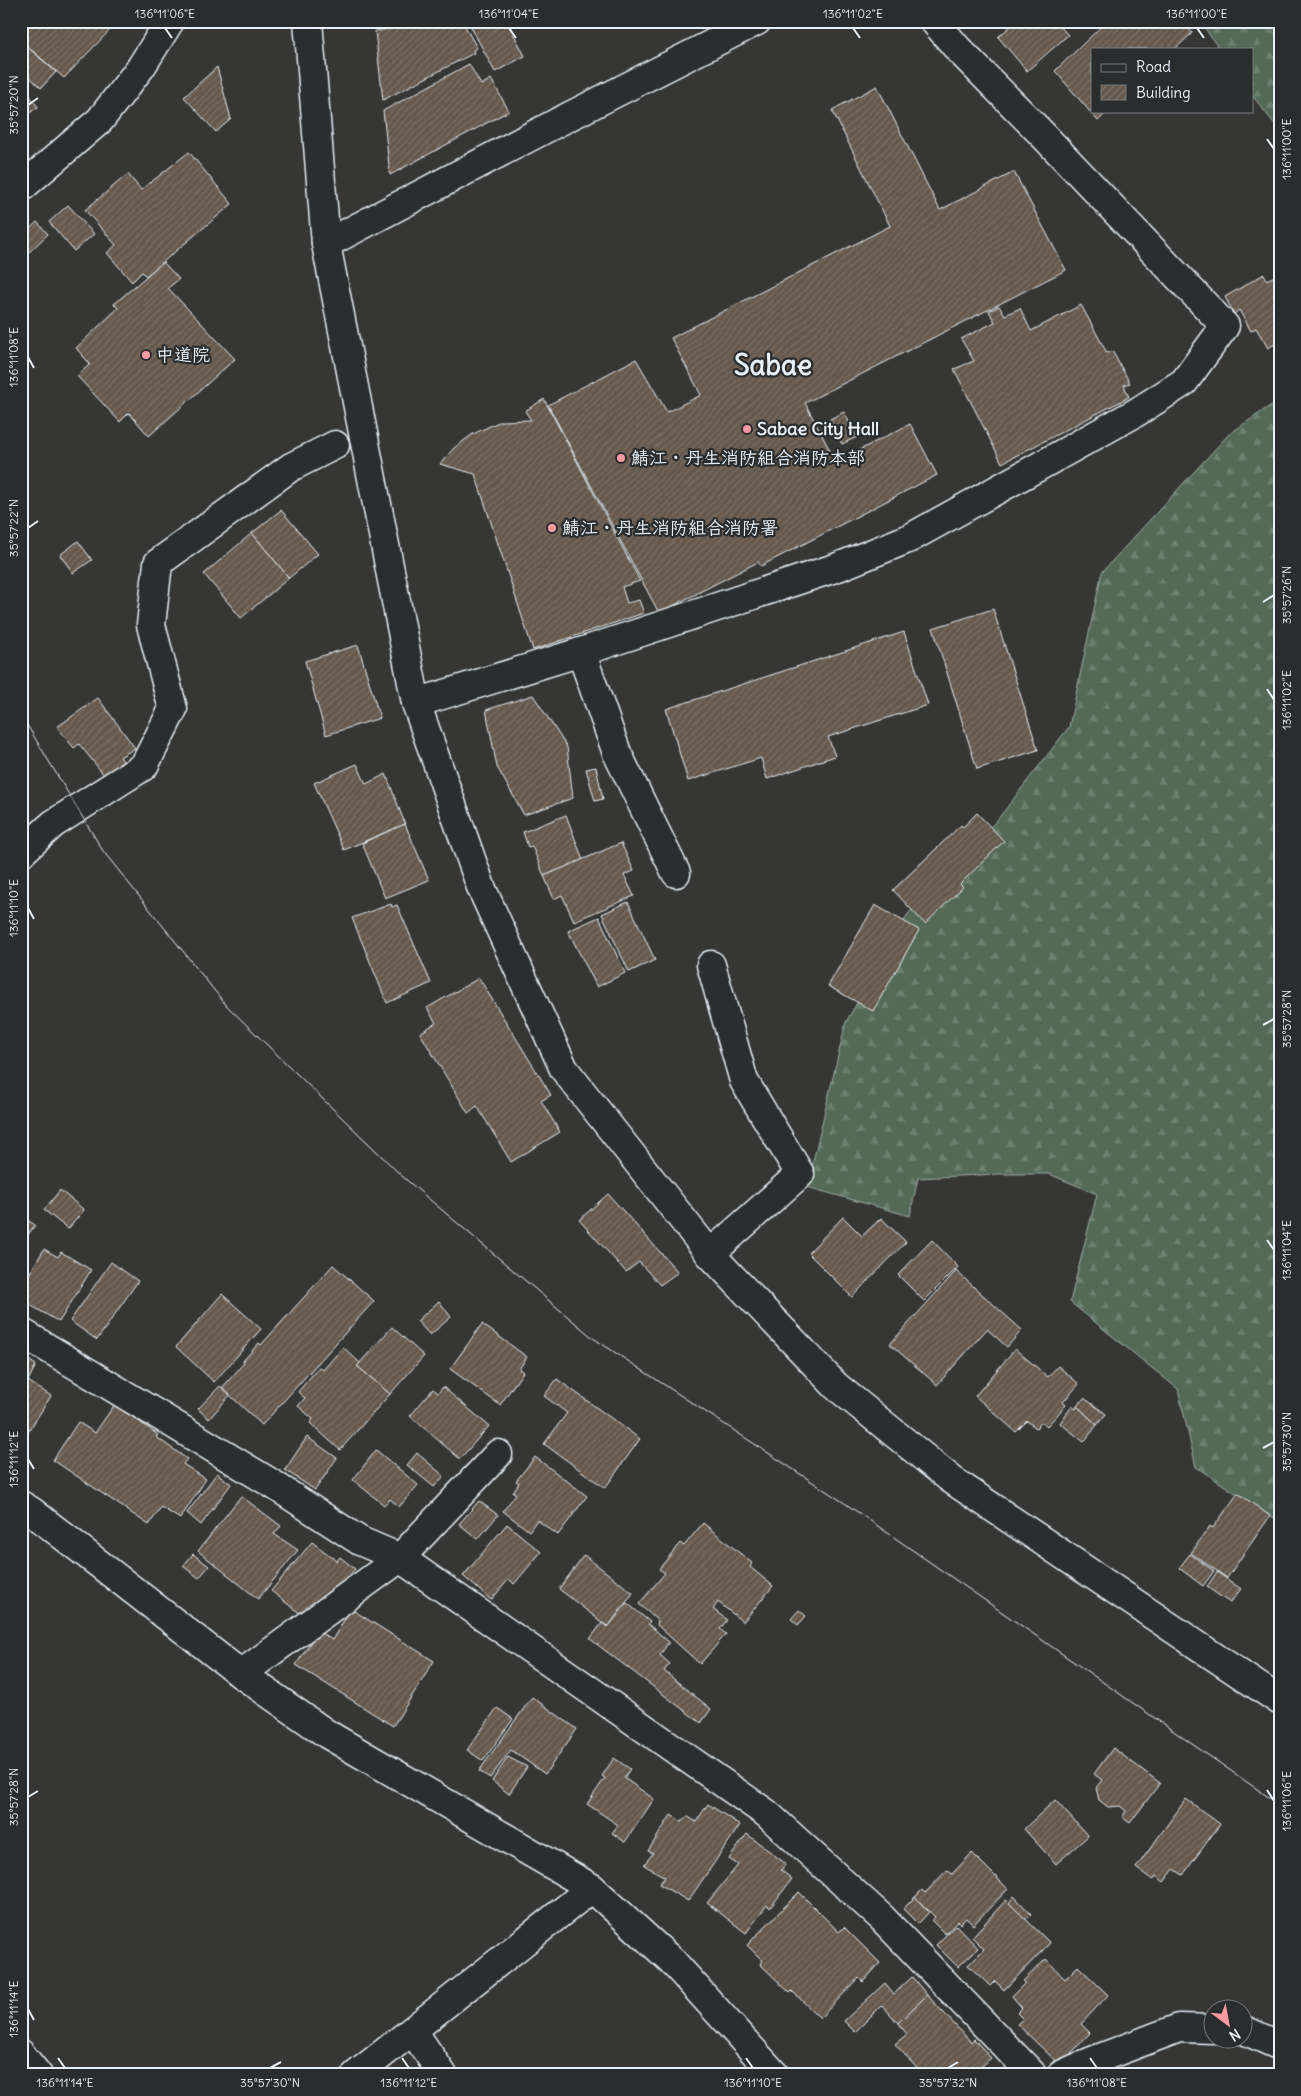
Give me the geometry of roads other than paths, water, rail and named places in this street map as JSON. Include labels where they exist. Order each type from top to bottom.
[{"type":"street","points":[[21,188],[100,120],[141,67],[170,21]]},
{"type":"street","points":[[308,21],[326,244],[416,703],[481,887],[564,1069],[710,1254],[836,1386],[952,1480],[1280,1701]]},
{"type":"street","points":[[326,244],[564,119],[757,21]]},
{"type":"street","points":[[416,703],[581,652],[838,567],[910,538],[1137,412],[1184,382],[1225,326],[1044,136],[958,49],[934,21]]},
{"type":"street","points":[[21,853],[53,824],[144,766],[173,709],[151,625],[158,563],[291,467],[335,445]]},
{"type":"street","points":[[581,652],[617,753],[676,872]]},
{"type":"street","points":[[710,1254],[800,1174],[744,1081],[711,965]]},
{"type":"street","points":[[21,1332],[271,1483],[360,1541],[400,1558],[766,1812],[882,1918],[1033,2075]]},
{"type":"street","points":[[241,1674],[400,1558],[498,1454]]},
{"type":"street","points":[[25,1511],[241,1674],[327,1734],[592,1888],[672,1962],[776,2075]]},
{"type":"street","points":[[356,2075],[592,1888]]},
{"type":"street","points":[[1061,2075],[1092,2061],[1180,2028],[1204,2029]]},
{"type":"street","points":[[413,2031],[443,2075]]},
{"type":"street","points":[[1254,2034],[1280,2046]]},
{"type":"street","points":[[21,2054],[38,2075]]},
{"type":"tram line","points":[[21,715],[103,851],[226,1005],[403,1177],[593,1338],[846,1504],[1280,1805]]},
{"type":"place","name":"中道院","points":[[146,355]]},
{"type":"place","name":"Sabae City Hall","points":[[747,429]]},
{"type":"place","name":"鯖江・丹生消防組合消防本部","points":[[621,458]]},
{"type":"place","name":"鯖江・丹生消防組合消防署","points":[[552,528]]},
{"type":"district","name":"Sabae","points":[[773,365]]}]
